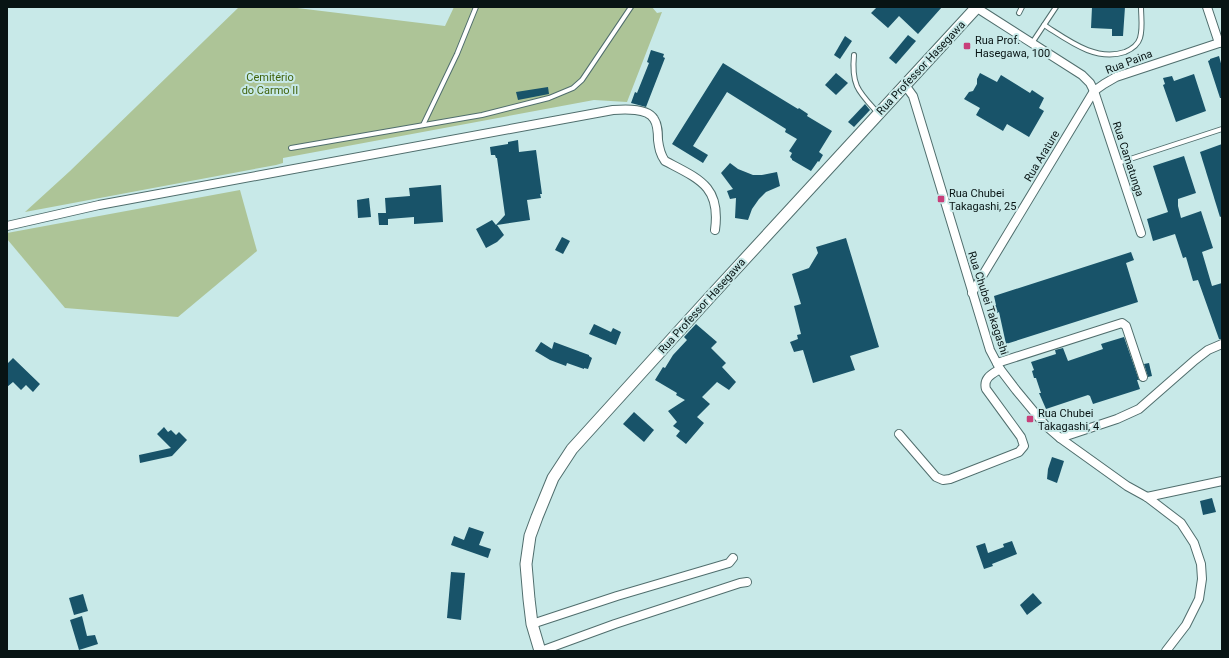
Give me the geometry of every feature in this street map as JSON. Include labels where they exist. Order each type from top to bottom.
[{"type":"street","points":[[977,7],[1082,75],[1090,83],[1094,92]]},
{"type":"street","name":"Rua Professor Hasegawa","points":[[541,651],[532,624],[526,564],[530,536],[553,478],[572,449],[977,7]]},
{"type":"street","points":[[1207,7],[1220,42]]},
{"type":"street","name":"Rua Paina","points":[[1094,92],[1116,77],[1220,42]]},
{"type":"street","name":"Rua Chubei Takagashi","points":[[905,85],[913,96],[990,350],[998,366],[1045,425],[1060,438],[1181,523],[1194,544],[1201,564],[1202,579],[1199,599],[1186,625],[1166,651]]},
{"type":"street","name":"Rua Camatunga","points":[[1094,92],[1141,233]]},
{"type":"street","name":"Rua Arature","points":[[972,292],[1094,92]]},
{"type":"street","points":[[7,226],[99,205],[597,112],[631,109],[654,117],[657,124],[659,149],[662,157],[666,161],[704,183],[714,200],[716,211],[715,230]]},
{"type":"street","points":[[899,434],[936,477],[943,480],[950,479],[1019,452],[1024,446],[1022,437],[986,389],[985,384],[988,377],[998,366],[1122,323],[1126,326],[1143,377]]},
{"type":"street","points":[[1060,438],[1117,419],[1139,409],[1195,360],[1208,350],[1222,344]]},
{"type":"street","points":[[1147,498],[1222,481]]},
{"type":"street","points":[[532,624],[617,596],[729,563],[733,558]]},
{"type":"street","points":[[541,651],[615,624],[746,582]]},
{"type":"lane","points":[[424,125],[457,54],[476,7]]},
{"type":"lane","points":[[291,148],[482,115],[549,98],[572,88],[584,78],[631,7]]},
{"type":"lane","points":[[1019,13],[1022,7]]},
{"type":"lane","points":[[1032,43],[1056,7]]},
{"type":"lane","points":[[1044,25],[1091,52],[1106,55],[1118,54],[1129,51],[1139,41],[1142,25],[1141,7]]},
{"type":"lane","points":[[854,55],[854,75],[856,85],[859,92],[879,114]]},
{"type":"lane","points":[[1118,162],[1222,129]]},
{"type":"green space","name":"Cemitério do Carmo II","points":[[239,7],[289,7],[445,26],[454,7],[652,7],[657,13],[662,12],[627,102],[594,100],[283,158],[283,163],[276,165],[25,212],[70,171]]},
{"type":"green space","points":[[240,190],[257,251],[178,317],[65,308],[7,239],[7,233]]},
{"type":"building","points":[[877,7],[942,7],[918,34],[899,16],[888,28],[871,13]]},
{"type":"building","points":[[1092,7],[1125,7],[1123,36],[1112,36],[1112,29],[1091,28]]},
{"type":"building","points":[[908,35],[916,41],[896,64],[889,58]]},
{"type":"building","points":[[845,36],[852,41],[840,59],[834,55]]},
{"type":"building","points":[[651,50],[664,54],[663,57],[665,58],[646,107],[631,103],[635,92],[637,93],[649,63],[647,62]]},
{"type":"building","points":[[1219,56],[1222,67],[1222,98],[1220,98],[1208,61]]},
{"type":"building","points":[[723,63],[798,109],[799,108],[808,114],[807,116],[832,131],[819,152],[823,155],[811,171],[792,160],[790,157],[792,153],[789,151],[797,139],[785,132],[786,129],[727,92],[693,146],[708,155],[703,163],[672,144]]},
{"type":"building","points":[[836,73],[848,83],[836,95],[825,85]]},
{"type":"building","points":[[980,73],[997,82],[1001,75],[1030,93],[1032,90],[1044,98],[1039,108],[1044,111],[1029,137],[1007,124],[1003,131],[976,115],[980,108],[964,99],[969,92],[973,91]]},
{"type":"building","points":[[1194,74],[1206,111],[1176,122],[1163,85],[1165,84],[1163,78],[1172,76],[1174,81]]},
{"type":"building","points":[[548,87],[549,94],[518,100],[516,92]]},
{"type":"building","points":[[865,104],[870,110],[854,127],[848,122]]},
{"type":"building","points":[[518,140],[519,152],[536,150],[542,194],[540,194],[541,198],[527,200],[530,220],[497,225],[504,235],[497,242],[486,248],[476,229],[492,220],[496,225],[505,215],[497,158],[495,155],[491,155],[490,147],[508,144],[508,142]]},
{"type":"building","points":[[1222,144],[1222,216],[1220,217],[1200,152]]},
{"type":"building","points":[[1184,156],[1196,193],[1178,199],[1178,206],[1181,218],[1201,211],[1213,248],[1202,252],[1212,286],[1222,283],[1222,339],[1219,339],[1198,280],[1193,281],[1186,257],[1183,258],[1175,234],[1153,241],[1147,219],[1168,212],[1153,166]]},
{"type":"building","points":[[730,163],[738,169],[753,175],[777,172],[780,186],[766,192],[759,199],[752,209],[748,220],[735,218],[736,198],[730,199],[727,191],[733,189],[721,173]]},
{"type":"building","points":[[441,185],[443,222],[414,224],[414,217],[388,219],[388,225],[379,225],[378,213],[386,213],[385,198],[410,196],[409,188]]},
{"type":"building","points":[[369,198],[371,217],[358,218],[357,200]]},
{"type":"building","points":[[562,237],[570,241],[563,254],[555,250]]},
{"type":"building","points":[[846,238],[879,347],[850,356],[855,370],[813,383],[803,350],[794,352],[790,342],[798,339],[797,335],[801,334],[794,306],[801,304],[792,274],[809,268],[818,253],[816,247]]},
{"type":"building","points":[[1131,252],[1134,260],[1126,263],[1138,302],[1006,344],[999,312],[997,313],[994,305],[996,305],[994,296]]},
{"type":"building","points":[[594,324],[611,332],[613,328],[621,332],[616,345],[589,334]]},
{"type":"building","points":[[696,324],[717,342],[711,348],[726,363],[722,367],[736,382],[729,390],[717,382],[702,397],[710,404],[697,417],[704,423],[686,444],[676,436],[680,431],[673,426],[677,422],[668,411],[685,400],[676,395],[677,393],[655,380],[663,367],[665,368],[673,355],[687,340],[684,337]]},
{"type":"building","points":[[1124,337],[1139,380],[1137,380],[1140,389],[1093,404],[1090,396],[1088,395],[1046,409],[1039,393],[1041,393],[1036,378],[1034,378],[1032,371],[1034,370],[1031,362],[1056,354],[1055,350],[1063,348],[1068,361],[1103,349],[1101,344]]},
{"type":"building","points":[[541,342],[552,349],[554,342],[589,355],[592,358],[588,369],[567,363],[566,366],[550,360],[535,351]]},
{"type":"building","points":[[13,358],[40,384],[33,392],[26,385],[21,390],[13,382],[7,387],[7,364]]},
{"type":"building","points":[[1149,363],[1152,376],[1148,377],[1144,364]]},
{"type":"building","points":[[634,412],[654,430],[644,442],[623,424]]},
{"type":"building","points":[[164,427],[168,432],[171,430],[176,435],[179,432],[187,440],[172,456],[140,463],[139,455],[171,448],[157,434]]},
{"type":"building","points":[[1052,457],[1064,461],[1057,483],[1047,479],[1048,469]]},
{"type":"building","points":[[1212,498],[1216,512],[1203,515],[1200,501]]},
{"type":"building","points":[[469,527],[484,532],[479,545],[491,549],[488,558],[451,545],[454,536],[464,540]]},
{"type":"building","points":[[1012,541],[1017,554],[992,564],[993,566],[984,569],[976,546],[985,543],[988,553],[1004,547],[1003,544]]},
{"type":"building","points":[[451,572],[465,573],[461,620],[447,618]]},
{"type":"building","points":[[1033,593],[1042,603],[1027,615],[1020,605]]},
{"type":"building","points":[[83,594],[88,611],[74,615],[69,598]]},
{"type":"building","points":[[82,616],[87,636],[95,635],[98,644],[79,650],[70,620]]},
{"type":"place","name":"Rua Prof. Hasegawa, 100","points":[[967,46]]},
{"type":"place","name":"Rua Chubei Takagashi, 25","points":[[941,199]]},
{"type":"place","name":"Rua Chubei Takagashi, 4","points":[[1030,419]]}]
